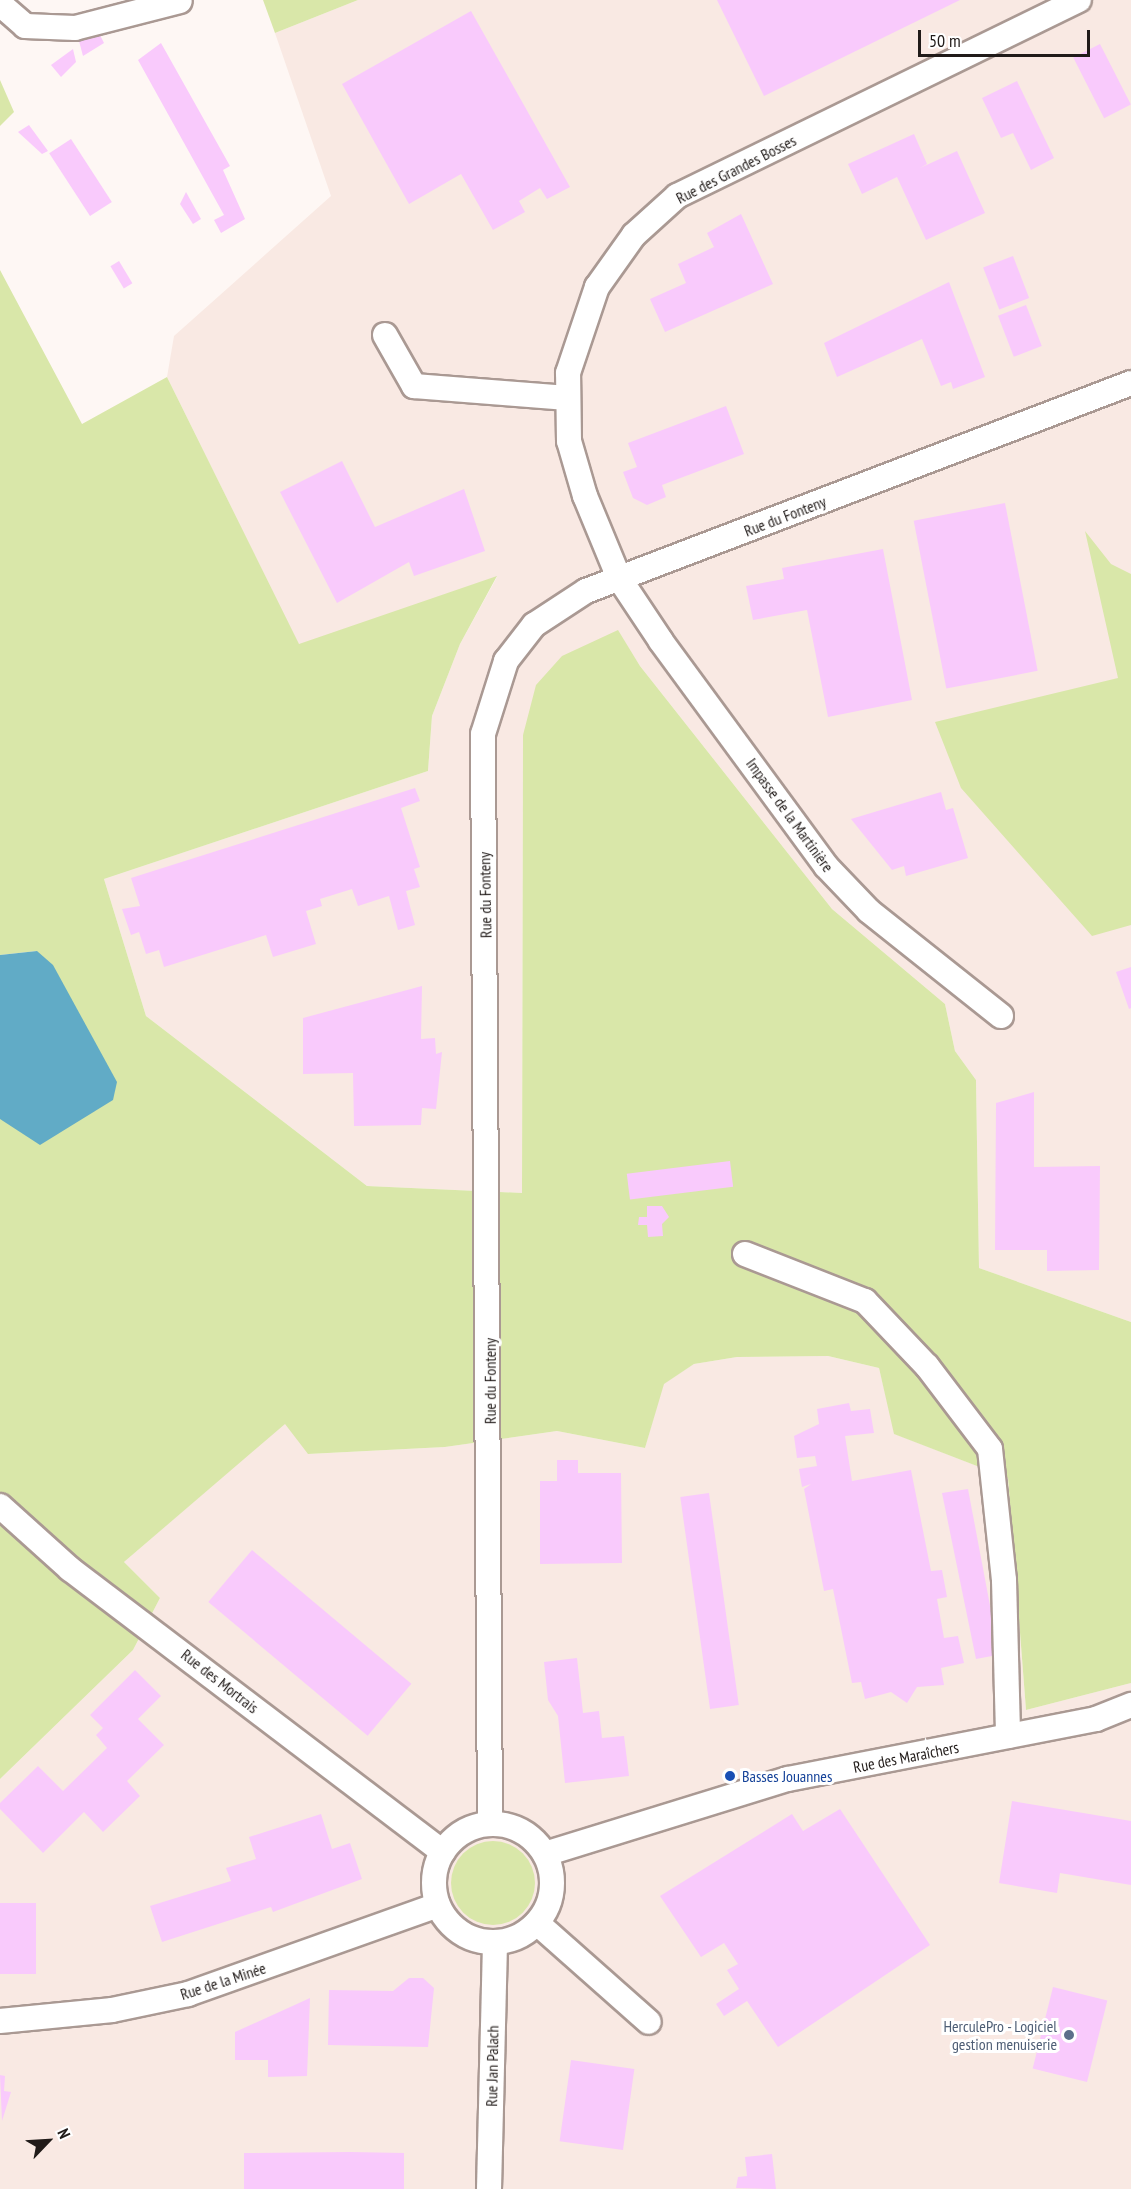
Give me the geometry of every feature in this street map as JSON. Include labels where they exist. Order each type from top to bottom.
[{"type":"street","name":"Rue des Grandes Bosses","points":[[619,578],[569,441],[568,398],[579,329],[597,287],[634,235],[677,196],[1079,0]]},
{"type":"street","points":[[0,4],[25,26],[75,28],[180,1]]},
{"type":"street","points":[[385,335],[414,386],[568,398]]},
{"type":"street","name":"Rue du Fonteny","points":[[490,1824],[483,734],[489,701],[506,661],[534,625],[561,604],[619,578],[1131,383]]},
{"type":"street","name":"Impasse de la Martinière","points":[[619,578],[826,866],[869,911],[1001,1016]]},
{"type":"street","points":[[745,1254],[865,1301],[927,1366],[990,1449],[1004,1580],[1008,1736]]},
{"type":"street","name":"Rue des Mortrais","points":[[0,1506],[70,1569],[442,1852]]},
{"type":"street","name":"Rue des Maraîchers","points":[[545,1854],[788,1779],[1096,1719],[1131,1705]]},
{"type":"street","points":[[490,1824],[522,1831],[545,1854],[553,1882],[537,1923],[495,1944],[459,1932],[438,1905],[435,1869],[442,1852],[463,1832],[490,1824]]},
{"type":"street","name":"Rue de la Minée","points":[[0,2021],[112,2010],[188,1994],[438,1905]]},
{"type":"street","points":[[537,1923],[649,2022]]},
{"type":"street","name":"Rue Jan Palach","points":[[489,2189],[495,1944]]},
{"type":"shaded area","points":[[358,0],[1131,0],[1131,1322],[979,1268],[976,1080],[955,1051],[945,1004],[832,909],[640,666],[618,631],[523,735],[522,1193],[367,1186],[146,1016],[104,879],[428,771],[432,716],[460,644],[497,577],[299,645],[167,377],[174,336],[331,196],[275,33]]},
{"type":"shaded area","points":[[828,1356],[879,1368],[895,1434],[1008,1478],[1026,1710],[1131,1683],[1131,2189],[0,2189],[0,1779],[133,1650],[160,1598],[124,1562],[285,1423],[309,1454],[445,1447],[557,1431],[645,1448],[663,1384],[694,1364],[737,1357]]},
{"type":"green space","points":[[263,0],[358,0],[275,33]]},
{"type":"green space","points":[[0,80],[14,112],[0,126]]},
{"type":"green space","points":[[0,270],[82,424],[167,377],[299,644],[497,576],[460,644],[432,716],[428,771],[104,879],[146,1016],[367,1186],[522,1193],[523,735],[536,685],[562,656],[618,630],[640,666],[832,909],[945,1004],[955,1051],[976,1080],[979,1268],[1131,1322],[1131,1683],[1026,1710],[1008,1478],[894,1434],[879,1368],[828,1356],[737,1357],[694,1364],[664,1384],[645,1448],[557,1431],[445,1447],[308,1454],[285,1424],[124,1562],[160,1598],[133,1650],[0,1779],[0,1119],[37,951],[0,955]]},
{"type":"green space","points":[[1085,531],[1111,564],[1131,574],[1131,925],[1092,936],[961,788],[935,722],[1118,678]]},
{"type":"green space","points":[[493,1841],[509,1844],[523,1853],[532,1867],[535,1883],[532,1899],[523,1913],[509,1922],[493,1925],[477,1922],[463,1913],[454,1899],[451,1883],[454,1867],[463,1853],[477,1844]]},
{"type":"water","points":[[37,951],[53,965],[117,1082],[113,1100],[40,1145],[0,1119],[0,955]]},
{"type":"building","points":[[717,0],[960,0],[764,96]]},
{"type":"building","points":[[471,11],[570,187],[547,199],[540,188],[519,201],[525,212],[493,230],[461,174],[409,204],[342,84]]},
{"type":"building","points":[[98,31],[104,43],[83,56],[79,41]]},
{"type":"building","points":[[161,43],[230,166],[223,170],[245,219],[221,233],[214,220],[224,215],[138,60]]},
{"type":"building","points":[[1100,44],[1131,105],[1104,118],[1073,58]]},
{"type":"building","points":[[73,49],[76,62],[61,77],[51,65]]},
{"type":"building","points":[[1017,81],[1054,158],[1031,170],[1013,133],[1001,138],[982,98]]},
{"type":"building","points":[[29,125],[48,151],[42,154],[18,132]]},
{"type":"building","points":[[914,134],[927,164],[920,168],[957,151],[985,213],[926,240],[897,177],[862,194],[848,164]]},
{"type":"building","points":[[71,139],[112,202],[90,216],[49,153]]},
{"type":"building","points":[[186,192],[201,219],[193,224],[180,204]]},
{"type":"building","points":[[741,214],[773,284],[665,332],[650,299],[686,283],[678,264],[714,247],[707,233]]},
{"type":"building","points":[[1013,256],[1029,298],[999,309],[983,267]]},
{"type":"building","points":[[119,261],[132,283],[124,288],[110,266]]},
{"type":"building","points":[[949,282],[985,377],[953,389],[951,382],[941,386],[922,339],[837,377],[824,343]]},
{"type":"building","points":[[1026,305],[1042,346],[1014,357],[998,316]]},
{"type":"building","points":[[726,406],[744,454],[662,485],[666,497],[647,505],[633,498],[623,472],[637,467],[628,443]]},
{"type":"building","points":[[342,461],[375,527],[464,489],[485,551],[414,576],[409,562],[337,603],[280,492]]},
{"type":"building","points":[[1005,503],[1038,671],[946,689],[914,521]]},
{"type":"building","points":[[883,549],[912,700],[828,717],[807,610],[753,620],[746,586],[784,579],[782,568]]},
{"type":"building","points":[[415,788],[420,801],[401,808],[420,867],[414,869],[420,887],[406,891],[415,925],[398,930],[389,896],[358,906],[352,889],[320,899],[322,906],[306,911],[316,944],[273,957],[266,935],[164,967],[159,950],[146,954],[139,932],[131,935],[122,909],[140,906],[131,878]]},
{"type":"building","points":[[941,792],[946,810],[953,808],[968,858],[906,876],[904,866],[892,870],[851,819]]},
{"type":"building","points":[[1131,967],[1131,1008],[1129,1009],[1116,972]]},
{"type":"building","points":[[422,986],[421,1039],[435,1038],[436,1054],[442,1052],[436,1109],[422,1108],[421,1125],[354,1126],[353,1073],[303,1074],[303,1018]]},
{"type":"building","points":[[1034,1092],[1034,1167],[1100,1166],[1099,1270],[1047,1271],[1047,1250],[995,1250],[996,1103]]},
{"type":"building","points":[[730,1161],[733,1187],[630,1199],[627,1174]]},
{"type":"building","points":[[647,1206],[662,1206],[669,1217],[662,1224],[663,1236],[648,1237],[647,1225],[638,1225],[639,1217],[647,1217]]},
{"type":"building","points":[[849,1403],[851,1411],[870,1409],[874,1433],[845,1436],[852,1481],[911,1470],[931,1571],[942,1570],[947,1597],[937,1599],[944,1638],[958,1636],[964,1663],[941,1668],[944,1685],[917,1687],[907,1703],[891,1692],[865,1699],[861,1682],[852,1683],[833,1589],[824,1591],[804,1489],[811,1484],[802,1487],[799,1469],[817,1466],[815,1456],[797,1458],[794,1436],[819,1424],[817,1409]]},
{"type":"building","points":[[557,1460],[578,1460],[578,1473],[621,1473],[622,1563],[540,1564],[540,1481],[557,1481]]},
{"type":"building","points":[[968,1489],[995,1632],[992,1656],[976,1659],[942,1493]]},
{"type":"building","points":[[709,1493],[739,1705],[710,1709],[680,1497]]},
{"type":"building","points":[[252,1550],[411,1684],[368,1736],[208,1602]]},
{"type":"building","points":[[577,1658],[583,1713],[599,1711],[602,1738],[624,1736],[629,1776],[565,1783],[558,1716],[548,1700],[544,1662]]},
{"type":"building","points":[[135,1670],[161,1696],[138,1719],[164,1745],[127,1781],[140,1796],[103,1832],[84,1812],[43,1853],[0,1809],[0,1803],[38,1766],[63,1791],[107,1748],[96,1735],[103,1728],[90,1715]]},
{"type":"building","points":[[1012,1801],[1131,1821],[1131,1885],[1060,1873],[1057,1893],[999,1883]]},
{"type":"building","points":[[840,1809],[930,1945],[778,2047],[747,2001],[724,2016],[716,2004],[739,1989],[727,1970],[738,1964],[724,1943],[701,1957],[660,1896],[792,1814],[803,1831]]},
{"type":"building","points":[[321,1814],[332,1849],[350,1843],[362,1879],[273,1912],[271,1907],[162,1942],[150,1906],[231,1881],[226,1868],[256,1859],[249,1837]]},
{"type":"building","points":[[0,1903],[36,1903],[36,1974],[0,1974]]},
{"type":"building","points":[[409,1978],[423,1978],[434,1988],[428,2047],[328,2045],[329,1990],[393,1991]]},
{"type":"building","name":"HerculePro - Logiciel gestion menuiserie","points":[[1053,1987],[1107,2001],[1087,2082],[1033,2069]]},
{"type":"building","points":[[310,1998],[307,2076],[268,2077],[268,2060],[235,2060],[235,2032]]},
{"type":"building","points":[[571,2060],[634,2069],[623,2150],[560,2141]]},
{"type":"building","points":[[0,2075],[5,2076],[4,2091],[11,2092],[2,2121]]},
{"type":"building","points":[[244,2153],[404,2153],[404,2189],[244,2189]]},
{"type":"building","points":[[772,2154],[776,2189],[736,2188],[738,2177],[747,2176],[745,2157]]},
{"type":"place","name":"Basses Jouannes","points":[[730,1776]]},
{"type":"place","name":"HerculePro - Logiciel gestion menuiserie","points":[[1069,2035]]}]
